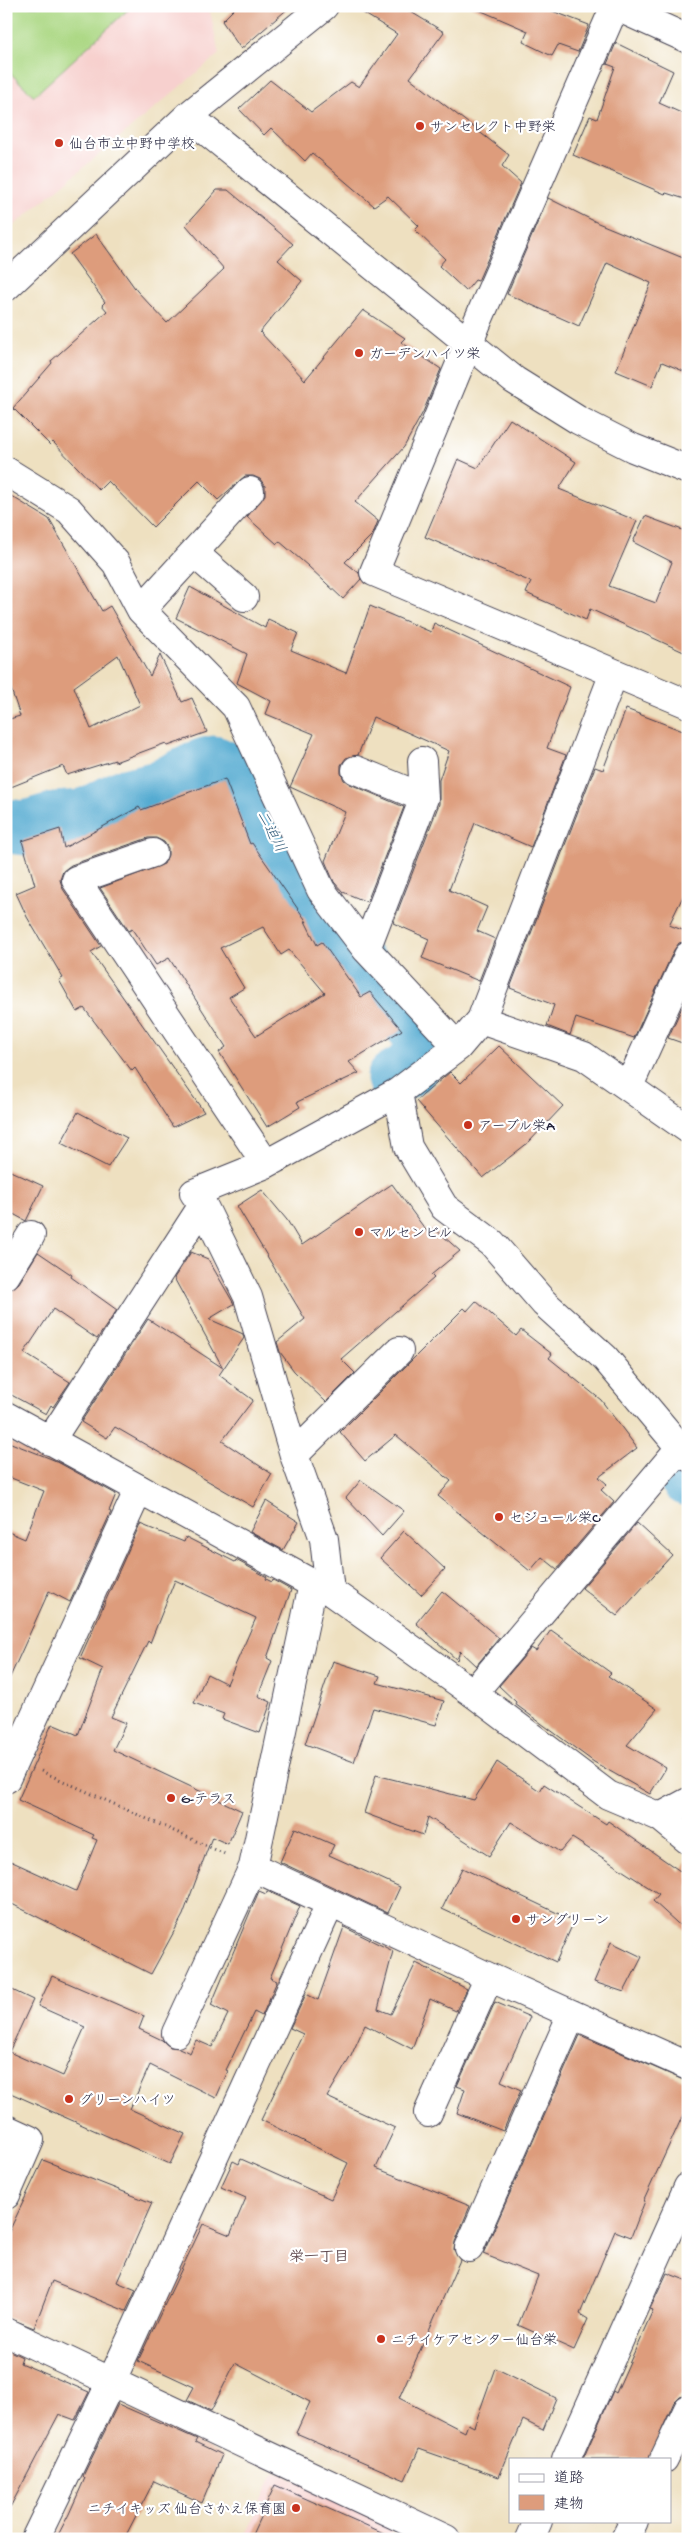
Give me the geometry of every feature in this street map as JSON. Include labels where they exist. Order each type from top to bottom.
[{"type":"street","points":[[6,287],[188,116],[324,6]]},
{"type":"street","points":[[688,39],[663,16],[615,6],[469,343],[374,572],[688,704]]},
{"type":"street","points":[[188,116],[514,380],[578,420],[633,448],[688,470]]},
{"type":"street","points":[[6,471],[69,510],[116,562],[141,610],[236,707],[321,890],[366,949],[458,1047]]},
{"type":"street","points":[[141,610],[250,491]]},
{"type":"street","points":[[194,553],[244,597]]},
{"type":"street","points":[[176,2033],[253,1867],[322,1587],[324,1539],[294,1455],[248,1297],[203,1205],[194,1193],[266,1164],[398,1092],[458,1047],[481,1020],[614,673]]},
{"type":"street","points":[[366,949],[424,798],[422,761]]},
{"type":"street","points":[[356,770],[424,798]]},
{"type":"street","points":[[153,853],[76,880],[266,1164]]},
{"type":"street","points":[[628,1086],[688,956]]},
{"type":"street","points":[[481,1020],[584,1056],[688,1129]]},
{"type":"street","points":[[398,1092],[408,1147],[444,1207],[492,1243],[544,1302],[605,1358],[684,1452],[473,1693]]},
{"type":"street","points":[[50,1441],[203,1205]]},
{"type":"street","points":[[6,1275],[30,1235]]},
{"type":"street","points":[[294,1455],[399,1350]]},
{"type":"street","points":[[6,1416],[322,1587],[473,1693],[608,1796],[660,1818],[688,1840]]},
{"type":"street","points":[[11,1769],[139,1489]]},
{"type":"street","points":[[660,1818],[688,1802]]},
{"type":"street","points":[[253,1867],[489,1977],[688,2066]]},
{"type":"street","points":[[35,2539],[112,2380],[330,1904]]},
{"type":"street","points":[[428,2113],[489,1977]]},
{"type":"street","points":[[469,2248],[572,2014]]},
{"type":"street","points":[[6,2129],[30,2140],[6,2195]]},
{"type":"street","points":[[566,2458],[688,2187]]},
{"type":"street","points":[[6,2332],[112,2380],[446,2539]]},
{"type":"street","points":[[664,2458],[688,2409]]},
{"type":"street","points":[[530,2539],[538,2522]]},
{"type":"street","points":[[626,2539],[634,2522]]},
{"type":"path","points":[[11,1769],[253,1867]]},
{"type":"shaded area","name":"仙台市立中野中学校","points":[[6,6],[209,6],[219,54],[6,232]]},
{"type":"shaded area","name":"ニチイキッズ 仙台さかえ保育園","points":[[275,2471],[394,2528],[389,2539],[243,2539]]},
{"type":"green space","points":[[6,6],[132,6],[34,96],[6,69]]},
{"type":"building","points":[[237,6],[291,6],[241,49],[222,21]]},
{"type":"building","points":[[352,6],[401,6],[444,32],[410,78],[509,155],[502,166],[521,183],[478,281],[475,280],[466,291],[439,266],[445,259],[415,230],[419,226],[388,196],[374,206],[312,153],[305,161],[271,128],[264,135],[239,109],[270,80],[311,112],[351,82],[359,87],[397,34]]},
{"type":"building","points":[[470,6],[539,6],[589,25],[578,52],[558,45],[552,56],[523,42],[528,31]]},
{"type":"building","points":[[616,43],[673,71],[659,103],[688,116],[688,200],[665,194],[573,155],[590,116],[597,119],[615,67],[607,64]]},
{"type":"building","points":[[217,190],[228,190],[293,244],[278,260],[302,281],[260,332],[305,380],[363,310],[405,338],[401,342],[441,369],[423,412],[404,447],[355,502],[378,521],[373,534],[345,562],[359,573],[361,579],[343,599],[279,541],[277,544],[247,517],[265,495],[265,486],[260,479],[253,476],[245,476],[218,500],[199,481],[153,527],[108,481],[99,490],[53,442],[50,445],[13,408],[52,363],[51,361],[107,311],[102,305],[105,302],[70,254],[96,234],[137,291],[167,323],[224,269],[186,225]]},
{"type":"building","points":[[548,198],[598,223],[688,260],[688,373],[662,362],[652,386],[616,371],[651,283],[607,263],[579,326],[507,294]]},
{"type":"building","points":[[510,419],[576,462],[559,489],[637,521],[609,586],[656,603],[672,562],[633,542],[645,516],[685,531],[688,527],[688,654],[590,609],[586,620],[526,593],[531,582],[425,537],[458,459],[478,468]]},
{"type":"building","points":[[6,493],[49,519],[102,611],[110,606],[150,676],[160,655],[182,702],[192,698],[207,732],[168,746],[166,743],[115,762],[115,760],[67,775],[63,766],[6,789],[6,720],[20,716],[6,674]],"holes":[[[118,655],[140,705],[91,729],[74,687]]]},
{"type":"building","points":[[190,587],[265,628],[268,619],[298,633],[291,650],[346,673],[370,606],[431,632],[434,623],[570,687],[547,748],[566,755],[531,847],[475,823],[449,890],[487,907],[477,931],[495,939],[479,981],[422,958],[429,939],[393,923],[439,804],[439,780],[449,751],[373,717],[358,755],[346,758],[341,765],[341,773],[344,780],[350,784],[404,807],[367,902],[343,892],[334,882],[325,861],[345,812],[290,787],[314,734],[266,714],[271,701],[237,683],[247,654],[176,618]]},
{"type":"building","points":[[626,709],[688,733],[688,886],[669,925],[688,932],[688,941],[679,943],[674,950],[634,1038],[576,1018],[570,1035],[547,1026],[554,1005],[510,988],[595,767],[603,770]]},
{"type":"building","points":[[225,779],[250,844],[252,843],[307,922],[305,921],[317,945],[322,942],[361,997],[370,992],[402,1030],[349,1062],[359,1073],[297,1102],[300,1107],[267,1127],[219,1052],[226,1047],[169,958],[156,965],[132,929],[129,931],[100,888],[164,864],[168,855],[168,848],[164,842],[156,838],[148,838],[71,865],[63,871],[60,880],[63,889],[101,946],[91,952],[204,1112],[173,1127],[135,1068],[132,1071],[84,1008],[77,1012],[59,980],[63,978],[27,917],[16,893],[35,885],[22,841],[60,829],[64,848],[139,807],[141,810]],"holes":[[[263,927],[281,955],[289,950],[325,993],[256,1036],[229,997],[244,988],[220,948]]]},
{"type":"building","points":[[688,994],[688,1045],[668,1038]]},
{"type":"building","points":[[499,1046],[563,1106],[529,1142],[483,1178],[416,1101],[450,1072],[461,1083]]},
{"type":"building","points":[[78,1112],[127,1138],[108,1167],[61,1143]]},
{"type":"building","points":[[6,1169],[43,1186],[26,1221],[6,1210]]},
{"type":"building","points":[[392,1184],[428,1233],[434,1228],[460,1251],[431,1275],[434,1278],[341,1359],[355,1373],[326,1402],[294,1371],[280,1352],[277,1342],[305,1319],[237,1206],[262,1190],[287,1220],[302,1245]]},
{"type":"building","points":[[38,1252],[72,1275],[71,1277],[117,1310],[97,1339],[53,1309],[24,1353],[70,1382],[46,1414],[6,1392],[6,1294],[19,1283]]},
{"type":"building","points":[[191,1252],[208,1259],[234,1304],[209,1319],[243,1334],[244,1338],[219,1375],[253,1400],[222,1441],[272,1474],[253,1507],[115,1427],[107,1438],[81,1422],[148,1319],[223,1368],[174,1278]]},
{"type":"building","points":[[476,1301],[516,1336],[521,1330],[552,1354],[549,1358],[601,1400],[637,1448],[599,1477],[607,1484],[601,1490],[614,1502],[557,1569],[542,1557],[530,1571],[438,1496],[451,1481],[396,1435],[365,1461],[340,1432],[464,1308],[467,1311]]},
{"type":"building","points":[[6,1441],[54,1460],[116,1494],[109,1511],[111,1512],[70,1602],[49,1591],[6,1686],[6,1531],[25,1539],[44,1491],[6,1476]]},
{"type":"building","points":[[361,1480],[404,1511],[382,1536],[346,1498]]},
{"type":"building","points":[[266,1501],[299,1522],[283,1550],[250,1532]]},
{"type":"building","points":[[637,1523],[672,1555],[617,1616],[582,1588]]},
{"type":"building","points":[[140,1524],[184,1542],[186,1537],[235,1562],[236,1560],[267,1577],[266,1579],[272,1582],[273,1580],[291,1590],[267,1658],[272,1661],[258,1696],[271,1702],[260,1733],[222,1719],[224,1714],[194,1703],[207,1674],[227,1684],[256,1618],[175,1580],[150,1643],[148,1641],[111,1717],[126,1723],[113,1750],[242,1811],[228,1844],[212,1837],[183,1915],[151,1974],[6,1901],[6,1859],[76,1891],[97,1840],[92,1838],[94,1835],[18,1800],[52,1724],[78,1735],[103,1669],[80,1658]]},
{"type":"building","points":[[404,1531],[445,1569],[421,1595],[380,1558]]},
{"type":"building","points":[[442,1591],[499,1638],[476,1666],[460,1651],[457,1660],[416,1623]]},
{"type":"building","points":[[551,1630],[611,1673],[608,1676],[657,1709],[627,1745],[666,1768],[650,1794],[594,1762],[515,1704],[516,1702],[499,1686],[531,1648],[536,1651]]},
{"type":"building","points":[[333,1661],[380,1676],[377,1683],[444,1701],[436,1725],[373,1708],[354,1762],[305,1744]]},
{"type":"building","points":[[497,1762],[540,1791],[544,1784],[606,1824],[608,1821],[680,1871],[688,1862],[688,1933],[653,1901],[659,1894],[572,1838],[560,1852],[511,1822],[489,1856],[428,1817],[423,1835],[364,1813],[376,1775],[474,1800]]},
{"type":"building","points":[[295,1828],[334,1845],[329,1855],[400,1887],[388,1913],[280,1862]]},
{"type":"building","name":"サングリーン","points":[[462,1868],[574,1921],[556,1962],[442,1909]]},
{"type":"building","points":[[259,1891],[266,1894],[267,1891],[300,1906],[270,1978],[277,1981],[262,2016],[254,2012],[226,2070],[228,2071],[216,2098],[150,2065],[130,2109],[185,2134],[170,2164],[6,2091],[6,1987],[33,2000],[9,2052],[63,2076],[85,2027],[38,2006],[52,1976],[144,2016],[139,2029],[162,2040],[170,2047],[179,2048],[190,2053],[196,2040],[212,2047],[228,2014],[211,2005]]},
{"type":"building","points":[[344,1927],[393,1951],[378,2009],[391,2014],[416,1963],[467,1989],[456,2011],[430,1999],[412,2049],[365,2025],[351,2056],[327,2097],[395,2128],[376,2168],[470,2206],[455,2242],[454,2250],[460,2260],[399,2398],[465,2432],[468,2424],[474,2427],[495,2368],[556,2398],[543,2430],[523,2420],[499,2477],[419,2449],[405,2480],[296,2433],[310,2402],[235,2363],[211,2411],[187,2400],[194,2387],[138,2361],[203,2224],[230,2235],[246,2198],[221,2187],[233,2161],[239,2164],[241,2159],[331,2199],[348,2163],[261,2120],[303,2034],[290,2028],[306,1994],[318,2000]]},
{"type":"building","points":[[611,1942],[642,1957],[624,1992],[594,1982]]},
{"type":"building","points":[[495,2002],[530,2017],[501,2081],[521,2090],[503,2131],[457,2113],[465,2089],[457,2086]]},
{"type":"building","points":[[580,2035],[688,2082],[688,2104],[644,2200],[631,2237],[615,2231],[580,2314],[588,2319],[574,2350],[518,2325],[538,2276],[483,2254]]},
{"type":"building","points":[[43,2160],[152,2203],[117,2282],[136,2290],[126,2311],[52,2281],[34,2328],[6,2317],[6,2238]]},
{"type":"building","points":[[667,2273],[688,2281],[688,2394],[680,2396],[674,2402],[649,2458],[583,2458],[613,2391],[616,2393],[653,2310],[650,2309]]},
{"type":"building","points":[[6,2349],[22,2357],[20,2363],[89,2392],[75,2420],[59,2414],[6,2515]]},
{"type":"building","points":[[118,2404],[197,2439],[195,2442],[222,2455],[202,2503],[154,2481],[124,2539],[56,2539],[85,2478],[83,2476]]},
{"type":"building","name":"ニチイキッズ 仙台さかえ保育園","points":[[275,2485],[397,2539],[250,2539]]},
{"type":"waterway","name":"二迫川","points":[[6,826],[25,828],[55,819],[83,817],[122,797],[158,788],[205,765],[214,763],[227,769],[246,787],[267,819],[323,935],[351,956],[421,1035],[422,1053],[409,1069],[394,1078]]},
{"type":"waterway","name":"二迫川","points":[[684,1474],[688,1479]]},
{"type":"place","name":"サンセレクト中野栄","points":[[420,126]]},
{"type":"place","name":"仙台市立中野中学校","points":[[59,143]]},
{"type":"place","name":"ガーデンハイツ栄","points":[[359,353]]},
{"type":"place","name":"アーブル栄A","points":[[468,1125]]},
{"type":"place","name":"マルセンビル","points":[[359,1232]]},
{"type":"place","name":"セジュール栄C","points":[[499,1517]]},
{"type":"place","name":"G-テラス","points":[[171,1798]]},
{"type":"place","name":"サングリーン","points":[[516,1919]]},
{"type":"place","name":"グリーンハイツ","points":[[69,2099]]},
{"type":"place","name":"ニチイケアセンター仙台栄","points":[[381,2339]]},
{"type":"place","name":"ニチイキッズ 仙台さかえ保育園","points":[[296,2508]]},
{"type":"district","name":"栄一丁目","points":[[319,2256]]}]
